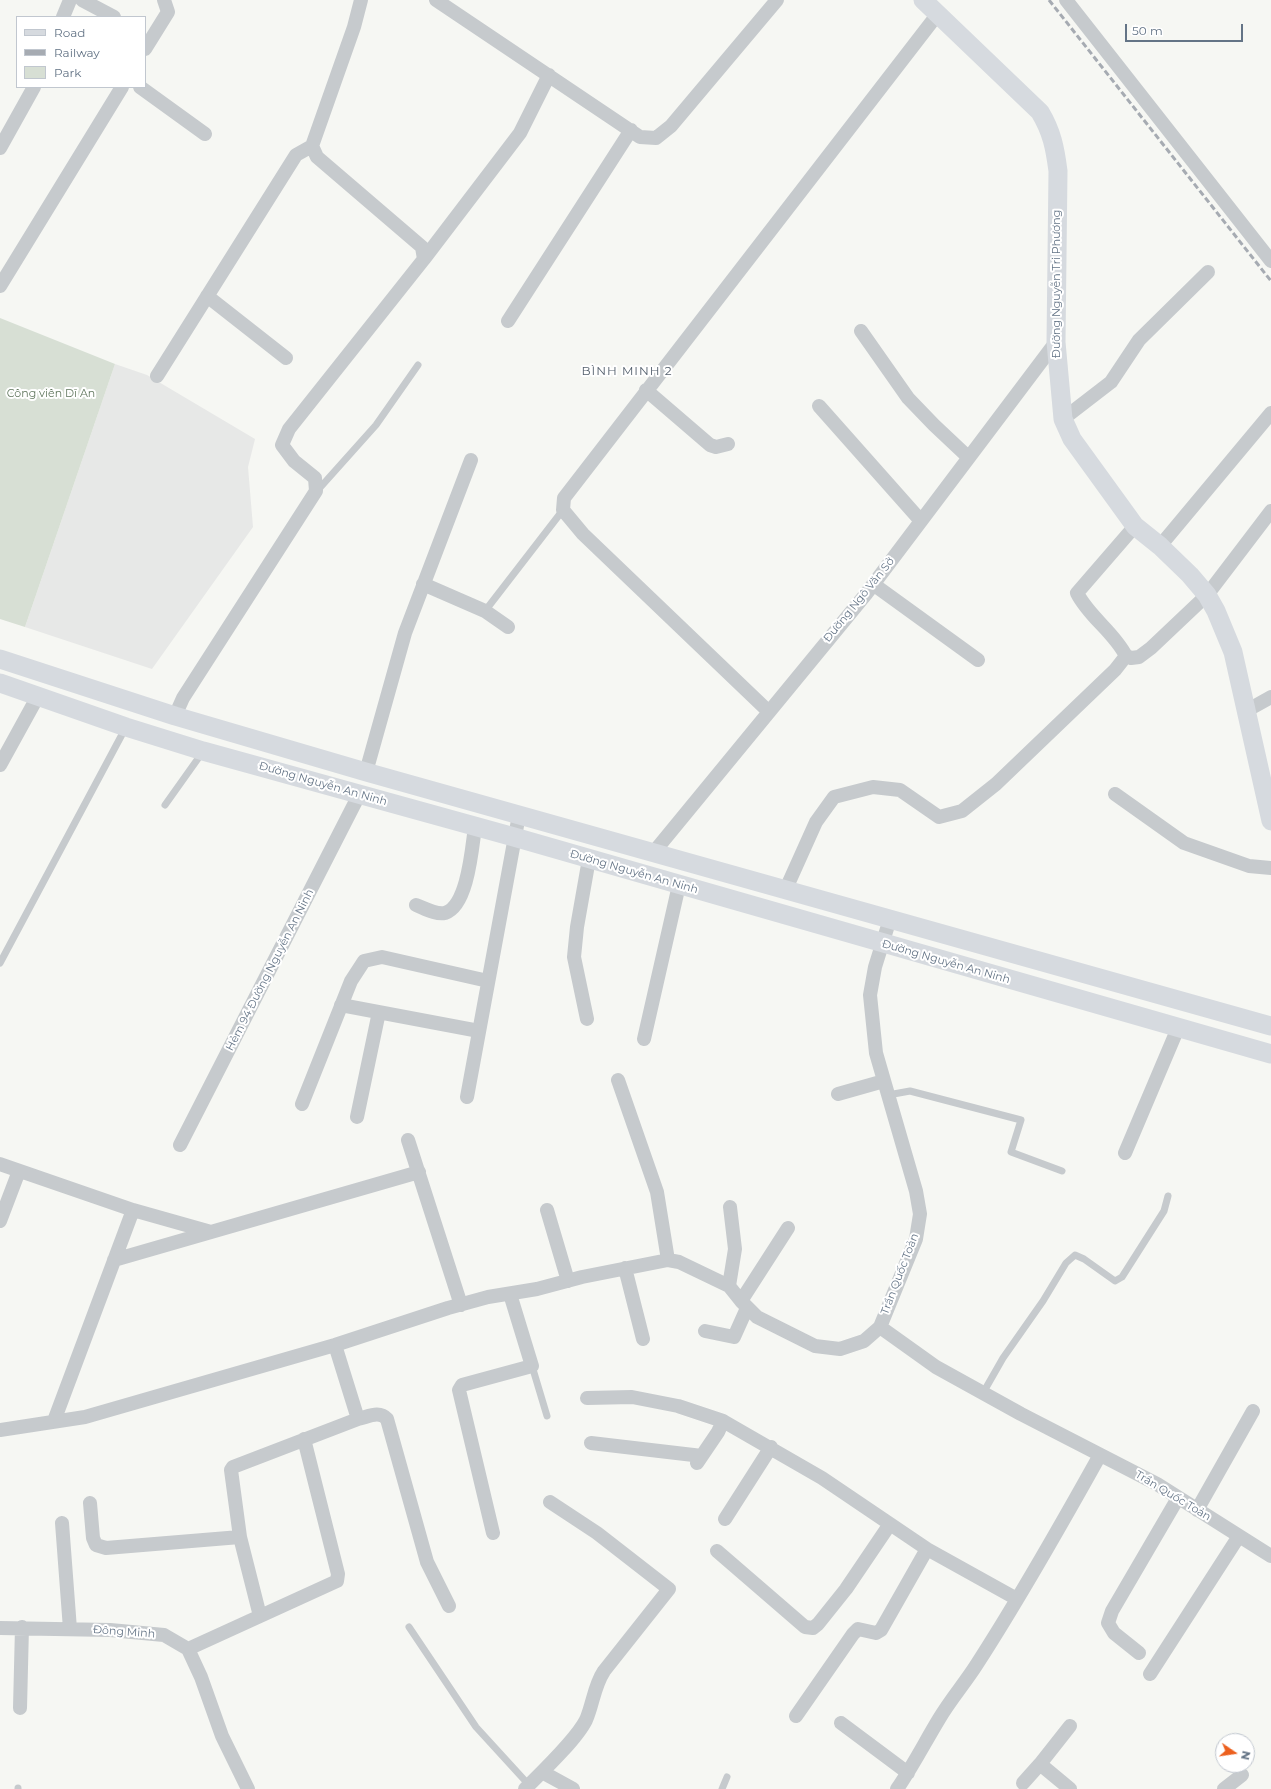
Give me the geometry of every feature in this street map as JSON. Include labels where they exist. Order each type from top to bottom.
[{"type":"main road","name":"Đường Nguyễn Tri Phương","points":[[924,0],[937,15],[1040,112],[1049,128],[1055,147],[1058,171],[1056,342],[1063,419],[1072,439],[1134,526],[1160,546],[1190,574],[1207,594],[1222,624],[1233,652],[1271,821]]},
{"type":"main road","points":[[0,659],[175,716],[366,772],[1271,1026]]},
{"type":"main road","name":"Đường Nguyễn An Ninh","points":[[0,683],[126,727],[203,751],[514,837],[882,944],[1271,1054]]},
{"type":"main road","points":[[167,740],[175,716]]},
{"type":"street","points":[[63,16],[70,0]]},
{"type":"street","points":[[82,0],[112,16]]},
{"type":"street","points":[[146,47],[168,12],[164,0]]},
{"type":"street","points":[[157,376],[296,155],[312,146],[354,27],[361,0]]},
{"type":"street","points":[[436,0],[640,137],[656,138],[671,126],[777,0]]},
{"type":"street","points":[[1066,0],[1271,261]]},
{"type":"street","points":[[768,711],[583,534],[564,510],[564,498],[937,15]]},
{"type":"street","points":[[175,716],[187,692],[316,491],[315,478],[294,461],[282,445],[289,429],[424,259],[520,132],[549,76]]},
{"type":"street","points":[[1,143],[33,88]]},
{"type":"street","points":[[0,286],[121,88]]},
{"type":"street","points":[[141,88],[205,134]]},
{"type":"street","points":[[508,321],[631,130]]},
{"type":"street","points":[[312,146],[317,157],[422,247],[424,259]]},
{"type":"street","points":[[1063,419],[1111,382],[1139,340],[1208,272]]},
{"type":"street","points":[[207,296],[286,358]]},
{"type":"street","points":[[861,331],[908,398],[968,457]]},
{"type":"street","name":"Đường Ngô Văn Sở","points":[[654,852],[873,584],[1056,342]]},
{"type":"street","points":[[646,390],[710,445],[716,447],[728,444]]},
{"type":"street","points":[[819,406],[921,521]]},
{"type":"street","points":[[1160,546],[1271,413]]},
{"type":"street","points":[[366,772],[406,633],[423,584],[471,460]]},
{"type":"street","points":[[1134,526],[1077,593],[1082,602],[1121,645],[1126,656],[1131,658],[1139,657],[1151,648],[1207,594],[1271,512]]},
{"type":"street","points":[[423,584],[485,611],[508,627]]},
{"type":"street","points":[[873,584],[978,660]]},
{"type":"street","points":[[785,890],[816,822],[834,797],[873,787],[900,790],[939,817],[962,811],[996,784],[1115,670],[1126,656]]},
{"type":"street","points":[[0,765],[38,696]]},
{"type":"street","points":[[1246,711],[1271,697]]},
{"type":"street","points":[[1115,794],[1184,844],[1248,866],[1271,868]]},
{"type":"street","name":"Hẻm 94 Đường Nguyễn An Ninh","points":[[180,1145],[360,795]]},
{"type":"street","points":[[467,1097],[518,815]]},
{"type":"street","points":[[416,905],[439,913],[446,912],[455,906],[460,898],[465,884],[475,827]]},
{"type":"street","points":[[587,1019],[574,957],[577,927],[589,859]]},
{"type":"street","points":[[644,1039],[678,885]]},
{"type":"street","name":"Trần Quốc Toản","points":[[890,919],[875,967],[870,995],[876,1053],[916,1190],[920,1214],[916,1238],[880,1327],[936,1367],[1157,1484],[1271,1556]]},
{"type":"street","points":[[302,1104],[351,981],[364,961],[382,957],[488,981]]},
{"type":"street","points":[[341,1005],[479,1031]]},
{"type":"street","points":[[357,1117],[379,1012]]},
{"type":"street","points":[[1125,1153],[1178,1028]]},
{"type":"street","points":[[618,1080],[658,1192],[668,1260]]},
{"type":"street","points":[[838,1094],[884,1081]]},
{"type":"street","points":[[408,1140],[461,1305]]},
{"type":"street","points":[[0,1164],[133,1210],[211,1232]]},
{"type":"street","points":[[0,1221],[19,1170]]},
{"type":"street","points":[[114,1260],[419,1172]]},
{"type":"street","points":[[729,1286],[735,1249],[730,1206]]},
{"type":"street","points":[[54,1421],[133,1210]]},
{"type":"street","points":[[547,1210],[568,1281]]},
{"type":"street","points":[[705,1331],[734,1337],[744,1304],[788,1228]]},
{"type":"street","points":[[0,1430],[85,1417],[335,1345],[461,1305],[625,1268],[668,1260],[679,1262],[729,1286],[757,1317],[815,1346],[840,1349],[864,1341],[880,1327]]},
{"type":"street","points":[[625,1268],[643,1340]]},
{"type":"street","points":[[493,1533],[459,1390],[462,1385],[532,1366],[510,1294]]},
{"type":"street","points":[[335,1345],[358,1419]]},
{"type":"street","points":[[587,1398],[632,1397],[678,1406],[723,1421],[771,1447],[822,1478],[927,1549],[1017,1599]]},
{"type":"street","points":[[1196,1510],[1253,1411]]},
{"type":"street","points":[[260,1616],[240,1537],[231,1470],[233,1467],[304,1439],[358,1419],[378,1414],[384,1415],[387,1419],[427,1562],[450,1606]]},
{"type":"street","points":[[591,1443],[699,1459],[718,1432],[723,1421]]},
{"type":"street","points":[[248,1789],[222,1736],[201,1677],[188,1650],[333,1584],[338,1578],[304,1439]]},
{"type":"street","points":[[725,1519],[771,1447]]},
{"type":"street","points":[[841,1723],[905,1783],[939,1718],[977,1665],[1056,1533],[1100,1455]]},
{"type":"street","points":[[1139,1653],[1114,1633],[1108,1623],[1112,1611],[1178,1498]]},
{"type":"street","points":[[527,1787],[578,1733],[586,1720],[597,1682],[669,1589],[597,1533],[550,1502]]},
{"type":"street","points":[[90,1503],[93,1538],[96,1546],[106,1548],[240,1537]]},
{"type":"street","points":[[62,1523],[70,1629]]},
{"type":"street","points":[[717,1551],[805,1627],[813,1628],[818,1624],[846,1589],[890,1524]]},
{"type":"street","points":[[1150,1674],[1239,1536]]},
{"type":"street","points":[[796,1716],[853,1634],[858,1629],[876,1633],[881,1630],[927,1549]]},
{"type":"street","points":[[20,1708],[22,1627]]},
{"type":"street","name":"Đông Minh","points":[[0,1628],[22,1627],[110,1630],[164,1635],[188,1650]]},
{"type":"street","points":[[1023,1783],[1070,1726]]},
{"type":"street","points":[[1040,1764],[1070,1789]]},
{"type":"street","points":[[542,1772],[573,1789]]},
{"type":"street","points":[[1224,1789],[1242,1775]]},
{"type":"lane","points":[[316,491],[376,425],[418,366]]},
{"type":"lane","points":[[485,611],[564,510]]},
{"type":"lane","points":[[0,963],[126,727]]},
{"type":"lane","points":[[165,805],[203,751]]},
{"type":"lane","points":[[888,1095],[910,1091],[1021,1120],[1010,1152],[1062,1171]]},
{"type":"lane","points":[[983,1393],[1003,1358],[1043,1301],[1066,1263],[1075,1255],[1084,1259],[1115,1281],[1122,1277],[1164,1211],[1168,1196]]},
{"type":"lane","points":[[532,1366],[547,1416]]},
{"type":"lane","points":[[409,1627],[476,1727],[527,1787]]},
{"type":"lane","points":[[722,1789],[727,1777]]},
{"type":"shaded area","points":[[115,364],[147,375],[255,439],[248,467],[253,527],[152,669],[25,627]]},
{"type":"green space","name":"Công viên Dĩ An","points":[[0,318],[115,364],[25,627],[0,619]]},
{"type":"railway","points":[[1049,0],[1271,281]]},
{"type":"district","name":"BÌNH MINH 2","points":[[627,371]]}]
